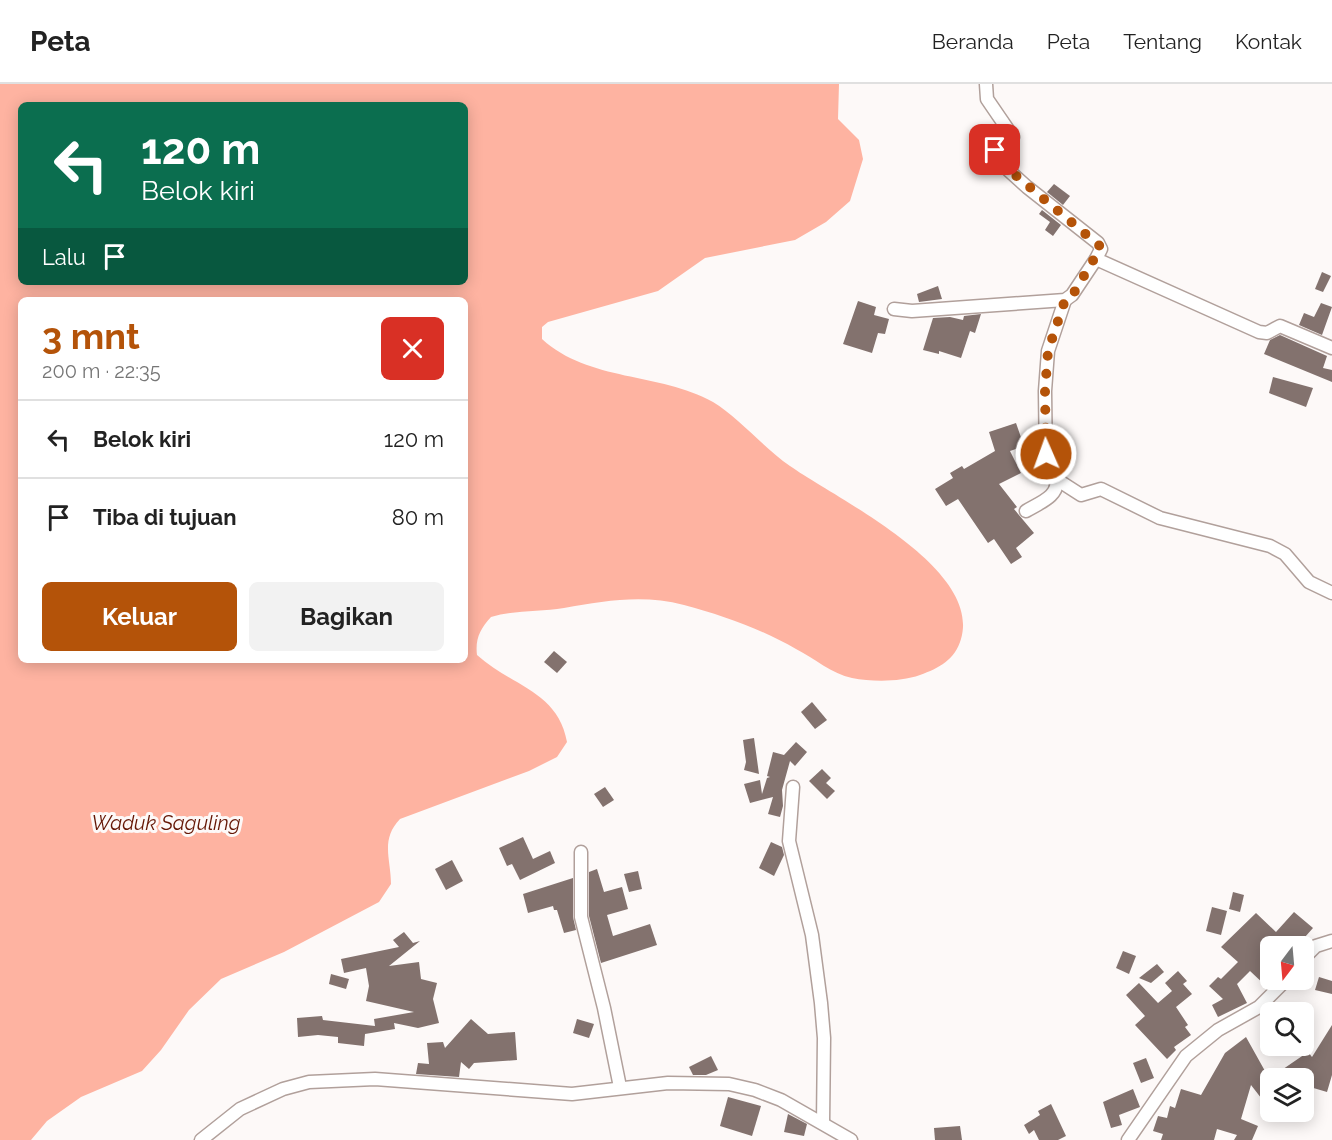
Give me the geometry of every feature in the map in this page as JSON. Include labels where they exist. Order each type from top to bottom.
[{"type":"street","points":[[894,309],[922,311],[1065,300],[1072,296],[1101,249],[1098,243],[1032,191],[995,158],[995,150],[1012,141],[1013,137],[987,99],[986,84]]},
{"type":"street","points":[[1096,259],[1260,332],[1267,333],[1280,326],[1332,348]]},
{"type":"street","points":[[1065,300],[1048,351],[1045,380],[1046,467],[1056,479],[1081,495],[1101,489],[1174,523],[1270,546],[1285,554],[1309,582],[1332,593]]},
{"type":"street","points":[[1026,511],[1055,492],[1058,486],[1056,479]]},
{"type":"street","points":[[793,787],[789,841],[812,935],[821,1003],[824,1038],[822,1123]]},
{"type":"street","points":[[581,852],[581,917],[604,1008],[620,1087]]},
{"type":"street","points":[[1314,948],[1332,941]]},
{"type":"street","points":[[1128,1140],[1186,1056],[1218,1030],[1258,1007],[1276,990]]},
{"type":"street","points":[[201,1140],[240,1109],[283,1089],[309,1082],[375,1079],[572,1094],[668,1083],[729,1084],[764,1093],[851,1140]]},
{"type":"water","name":"Waduk Saguling","points":[[0,84],[839,84],[838,119],[859,140],[863,159],[850,201],[826,222],[795,240],[705,258],[658,291],[548,322],[542,327],[542,339],[561,353],[581,363],[692,392],[713,402],[790,466],[901,538],[929,562],[950,587],[962,613],[961,639],[955,652],[940,666],[920,675],[886,681],[869,680],[837,673],[783,642],[741,623],[668,602],[624,600],[491,617],[479,634],[477,655],[490,666],[544,700],[554,711],[562,725],[567,742],[557,757],[529,771],[400,819],[390,834],[388,842],[391,884],[379,902],[284,952],[221,979],[189,1010],[161,1050],[142,1071],[81,1097],[47,1121],[31,1140],[0,1140]]},
{"type":"building","points":[[1054,184],[1070,196],[1063,205],[1047,192]]},
{"type":"building","points":[[1042,210],[1061,225],[1053,236],[1045,230],[1050,222],[1039,214]]},
{"type":"building","points":[[1322,272],[1331,276],[1323,292],[1315,289]]},
{"type":"building","points":[[938,286],[942,299],[919,302],[917,294]]},
{"type":"building","points":[[858,301],[876,307],[874,315],[889,319],[885,334],[878,333],[872,353],[843,344]]},
{"type":"building","points":[[1321,303],[1332,307],[1322,335],[1299,325],[1304,313],[1314,317]]},
{"type":"building","points":[[981,314],[975,333],[970,331],[961,358],[939,351],[939,354],[923,350],[933,318],[950,317],[963,320],[964,316]]},
{"type":"building","points":[[1280,335],[1327,356],[1323,368],[1332,370],[1332,382],[1264,354],[1270,340]]},
{"type":"building","points":[[1273,377],[1313,388],[1306,407],[1269,393]]},
{"type":"building","points":[[1016,423],[1024,446],[1010,451],[1021,473],[999,484],[1017,507],[1014,509],[1034,533],[1016,548],[1022,557],[1011,564],[994,539],[988,543],[958,499],[946,506],[935,489],[953,478],[950,473],[962,466],[964,469],[995,451],[989,432]]},
{"type":"building","points":[[554,651],[567,662],[557,673],[544,662]]},
{"type":"building","points":[[812,702],[827,720],[815,729],[801,712]]},
{"type":"building","points":[[754,738],[759,774],[744,770],[746,762],[743,740]]},
{"type":"building","points":[[796,742],[807,752],[795,766],[790,761],[782,790],[783,806],[780,817],[768,814],[773,797],[750,803],[744,784],[760,780],[762,794],[767,778],[770,777],[767,776],[773,752],[784,755]]},
{"type":"building","points":[[822,769],[831,778],[826,783],[835,791],[827,799],[809,781]]},
{"type":"building","points":[[605,787],[614,800],[603,807],[594,794]]},
{"type":"building","points":[[523,837],[533,859],[550,851],[555,863],[520,880],[512,864],[507,866],[499,848]]},
{"type":"building","points":[[771,842],[782,847],[784,855],[774,876],[759,868]]},
{"type":"building","points":[[452,860],[463,881],[446,890],[435,869]]},
{"type":"building","points":[[597,869],[604,892],[622,887],[628,909],[607,915],[613,936],[650,924],[657,945],[601,963],[589,916],[589,872]]},
{"type":"building","points":[[638,871],[642,889],[629,892],[624,874]]},
{"type":"building","points":[[573,878],[573,917],[576,930],[564,933],[557,910],[554,910],[553,906],[528,913],[523,894]]},
{"type":"building","points":[[1233,892],[1244,895],[1240,912],[1229,909]]},
{"type":"building","points":[[1212,907],[1227,911],[1221,935],[1206,931]]},
{"type":"building","points":[[1294,912],[1313,928],[1306,936],[1260,936],[1260,980],[1250,971],[1237,984],[1247,1003],[1218,1017],[1212,1005],[1223,999],[1209,986],[1218,977],[1221,979],[1238,962],[1221,947],[1256,913],[1276,932]]},
{"type":"building","points":[[404,932],[413,943],[420,941],[389,966],[419,962],[421,979],[437,983],[433,999],[439,1023],[418,1028],[394,1023],[395,1029],[365,1034],[364,1046],[338,1043],[338,1037],[318,1035],[298,1037],[297,1018],[322,1016],[323,1020],[375,1026],[374,1019],[414,1012],[366,1001],[369,986],[366,968],[344,973],[341,959],[399,947],[393,940]]},
{"type":"building","points":[[1123,951],[1136,956],[1129,974],[1116,968]]},
{"type":"building","points":[[1157,964],[1164,972],[1151,983],[1139,978]]},
{"type":"building","points":[[1178,971],[1187,981],[1183,984],[1192,994],[1176,1007],[1188,1025],[1185,1027],[1191,1035],[1174,1047],[1176,1050],[1167,1059],[1135,1025],[1145,1016],[1126,995],[1139,983],[1158,1003],[1172,991],[1165,983]]},
{"type":"building","points":[[331,974],[349,979],[346,989],[329,984]]},
{"type":"building","points":[[1319,977],[1332,981],[1332,994],[1315,990]]},
{"type":"building","points":[[471,1019],[488,1034],[515,1032],[517,1060],[474,1063],[469,1069],[461,1062],[459,1077],[416,1074],[418,1063],[429,1064],[427,1043],[443,1042],[445,1048]]},
{"type":"building","points":[[577,1019],[594,1024],[589,1038],[573,1033]]},
{"type":"building","points":[[1332,1025],[1332,1075],[1327,1092],[1314,1088],[1314,1068],[1285,1068],[1302,1056],[1312,1057]]},
{"type":"building","points":[[1246,1037],[1263,1068],[1260,1068],[1260,1097],[1251,1085],[1241,1119],[1258,1126],[1252,1140],[1234,1140],[1237,1135],[1217,1129],[1214,1140],[1161,1140],[1163,1134],[1153,1131],[1158,1116],[1167,1118],[1170,1106],[1175,1108],[1181,1089],[1201,1095],[1225,1053]]},
{"type":"building","points":[[711,1056],[718,1070],[706,1075],[693,1075],[689,1067]]},
{"type":"building","points":[[1146,1058],[1154,1078],[1141,1083],[1133,1063]]},
{"type":"building","points":[[1133,1089],[1140,1107],[1119,1115],[1122,1125],[1111,1128],[1103,1102]]},
{"type":"building","points":[[728,1097],[761,1106],[752,1136],[720,1126]]},
{"type":"building","points":[[1051,1104],[1066,1136],[1058,1140],[1039,1140],[1034,1130],[1029,1134],[1024,1125],[1040,1115],[1038,1111]]},
{"type":"building","points":[[788,1114],[807,1124],[804,1136],[784,1132]]},
{"type":"building","points":[[960,1126],[962,1140],[935,1140],[934,1128]]},
{"type":"route","points":[[995,150],[995,158],[1101,247],[1096,259],[1072,296],[1065,300],[1048,351],[1045,391],[1046,454]]}]
